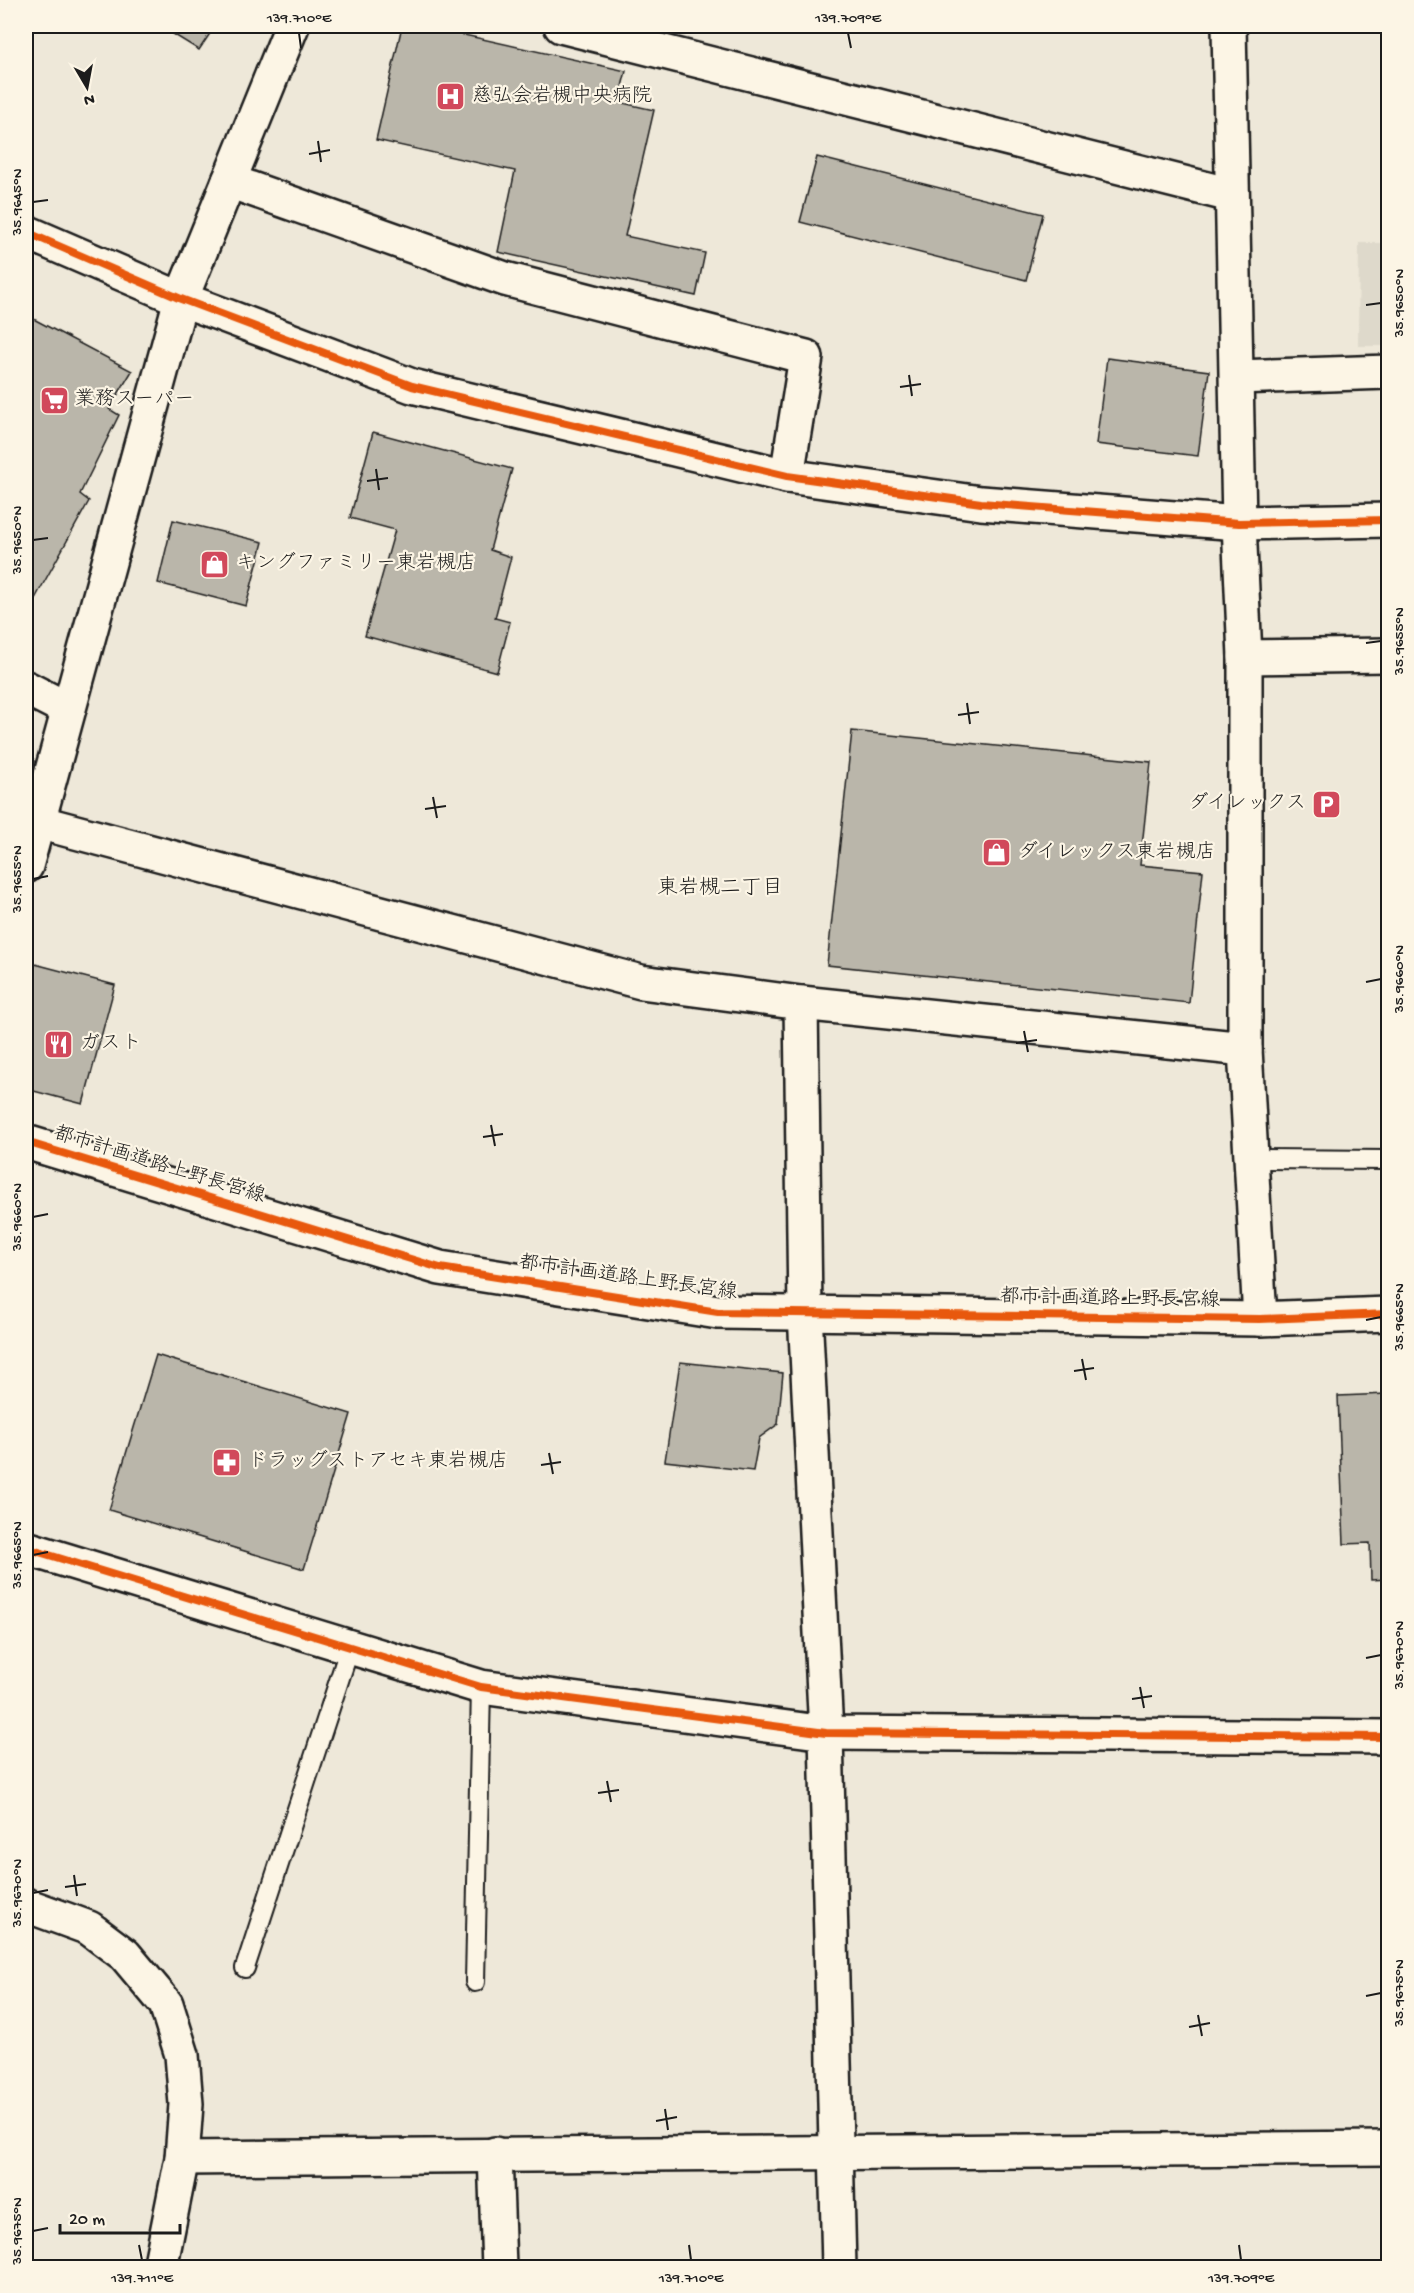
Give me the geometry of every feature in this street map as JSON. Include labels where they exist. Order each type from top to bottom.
[{"type":"street","points":[[26,866],[67,709],[181,299],[292,26]]},
{"type":"street","points":[[561,26],[1231,195]]},
{"type":"street","points":[[1229,26],[1239,523],[1245,657],[1245,1049],[1260,1319]]},
{"type":"street","points":[[229,181],[505,279],[806,357],[787,476]]},
{"type":"street","points":[[26,232],[181,299],[412,386],[787,476],[981,503],[1239,523],[1389,520]]},
{"type":"street","points":[[1237,377],[1389,372]]},
{"type":"street","points":[[1245,657],[1389,655]]},
{"type":"street","points":[[26,688],[67,709]]},
{"type":"street","points":[[38,822],[641,982],[801,1004],[1245,1049]]},
{"type":"street","points":[[801,1004],[805,1312],[826,1733],[839,2268]]},
{"type":"street","name":"都市計画道路上野長宮線","points":[[26,1142],[440,1268],[718,1312],[1260,1319],[1389,1314]]},
{"type":"street","points":[[26,1548],[481,1687],[826,1733],[1389,1737]]},
{"type":"street","points":[[26,1905],[89,1928],[125,1955],[166,2004],[182,2055],[186,2104],[182,2158],[160,2268]]},
{"type":"street","points":[[182,2158],[1389,2148]]},
{"type":"street","points":[[495,2154],[499,2268]]},
{"type":"lane","points":[[1251,1159],[1389,1160]]},
{"type":"lane","points":[[245,1968],[350,1647]]},
{"type":"lane","points":[[475,1982],[481,1687]]},
{"type":"shaded area","points":[[1359,243],[1388,243],[1388,346],[1358,346]]},
{"type":"building","points":[[160,26],[215,26],[199,50]]},
{"type":"building","points":[[402,26],[424,26],[626,71],[618,102],[654,110],[625,236],[705,253],[696,296],[498,252],[515,171],[376,140]]},
{"type":"building","points":[[817,157],[1043,214],[1026,280],[800,222]]},
{"type":"building","points":[[26,315],[132,371],[109,409],[119,415],[80,494],[89,501],[26,615]]},
{"type":"building","points":[[1107,358],[1209,371],[1198,456],[1096,444]]},
{"type":"building","points":[[373,432],[512,469],[490,550],[511,557],[495,618],[510,622],[497,672],[365,636],[395,530],[350,518]]},
{"type":"building","points":[[173,520],[263,542],[246,606],[158,583]]},
{"type":"building","points":[[852,731],[1151,762],[1140,865],[1203,871],[1189,1003],[827,965]]},
{"type":"building","points":[[35,964],[115,985],[83,1104],[26,1089],[26,998]]},
{"type":"building","points":[[156,1355],[351,1414],[304,1569],[109,1510]]},
{"type":"building","points":[[680,1362],[783,1373],[778,1424],[759,1438],[753,1471],[665,1461]]},
{"type":"building","points":[[1388,1394],[1388,1579],[1371,1580],[1370,1543],[1344,1544],[1338,1396]]},
{"type":"cycle path","points":[[26,232],[181,299],[412,386],[787,476],[981,503],[1239,523],[1388,520]]},
{"type":"cycle path","points":[[26,1142],[440,1268],[718,1312],[1260,1319],[1388,1314]]},
{"type":"cycle path","points":[[26,1548],[481,1687],[826,1733],[1388,1737]]},
{"type":"place","name":"慈弘会岩槻中央病院","points":[[451,97]]},
{"type":"place","name":"業務スーパー","points":[[54,400]]},
{"type":"place","name":"キングファミリー東岩槻店","points":[[215,564]]},
{"type":"place","name":"ダイレックス","points":[[1327,804]]},
{"type":"place","name":"ダイレックス東岩槻店","points":[[997,853]]},
{"type":"place","name":"ガスト","points":[[59,1044]]},
{"type":"place","name":"ドラッグストアセキ東岩槻店","points":[[227,1462]]},
{"type":"district","name":"東岩槻二丁目","points":[[720,889]]}]
